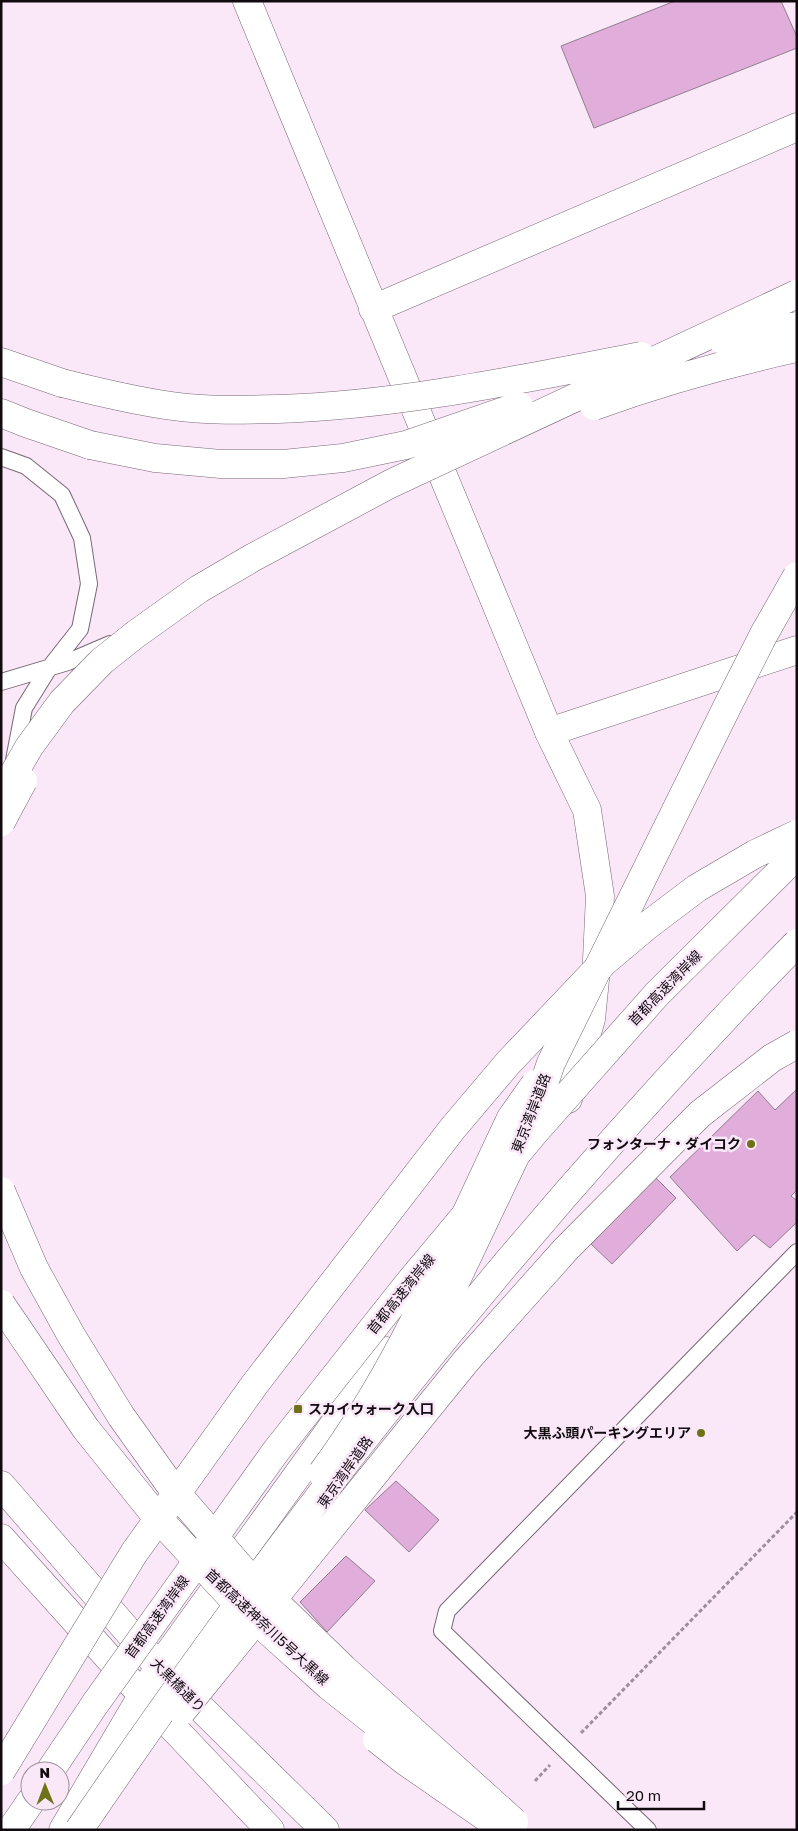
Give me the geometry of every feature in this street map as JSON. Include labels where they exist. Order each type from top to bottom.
[{"type":"main road","points":[[64,1830],[159,1667],[566,1105],[591,1019],[597,960],[600,896],[587,810],[549,732],[247,1]]},
{"type":"main road","points":[[373,309],[797,127]]},
{"type":"main road","points":[[1,413],[26,424],[90,445],[155,458],[221,464],[283,464],[343,458],[406,445],[536,400],[700,328],[797,293]]},
{"type":"main road","points":[[1,796],[29,747],[62,702],[102,661],[136,634],[206,585],[390,484],[797,293]]},
{"type":"main road","points":[[1,362],[62,383],[116,396],[174,406],[240,410],[319,407],[396,400],[493,385],[797,326]]},
{"type":"main road","points":[[2,822],[6,810],[34,761],[69,712],[109,671],[153,636],[206,600],[259,568],[396,493],[469,457],[543,425],[627,394],[705,371],[797,348]]},
{"type":"main road","points":[[550,1063],[729,703],[764,634],[797,576]]},
{"type":"main road","points":[[549,732],[797,650]]},
{"type":"main road","points":[[1,1771],[145,1537],[255,1384],[453,1128],[508,1063],[604,962],[648,925],[698,888],[755,854],[797,834]]},
{"type":"main road","name":"首都高速湾岸線","points":[[57,1761],[95,1704],[276,1451],[408,1284],[534,1133],[657,994],[797,855]]},
{"type":"main road","points":[[79,1830],[140,1740],[303,1517],[442,1342],[634,1117],[797,943]]},
{"type":"main road","points":[[85,1830],[466,1361],[566,1248],[700,1114],[772,1058],[797,1044]]},
{"type":"main road","name":"東京湾岸道路","points":[[64,1830],[210,1625],[331,1462],[365,1411],[396,1357],[511,1118],[550,1063]]},
{"type":"main road","name":"東京湾岸道路","points":[[90,1830],[168,1717],[346,1473],[385,1415],[441,1312],[530,1125],[550,1063]]},
{"type":"main road","points":[[1,1191],[34,1268],[71,1335],[121,1416],[173,1489],[254,1582],[512,1828]]},
{"type":"main road","points":[[1,1222],[24,1273],[54,1328],[112,1424],[166,1498],[239,1584],[337,1678],[512,1828]]},
{"type":"main road","name":"首都高速神奈川5号大黒線","points":[[1,1304],[92,1436],[156,1516],[233,1599],[329,1686],[512,1828]]},
{"type":"main road","name":"首都高速神奈川5号大黒線","points":[[1,1329],[74,1435],[146,1523],[224,1607],[317,1691],[405,1761],[512,1828]]},
{"type":"main road","name":"大黒橋通り","points":[[1,1485],[159,1667],[326,1830]]},
{"type":"main road","points":[[1,1538],[143,1696],[270,1830]]},
{"type":"main road","points":[[12,1830],[24,1811]]},
{"type":"lane","points":[[1,457],[26,466],[62,495],[82,538],[89,584],[80,628],[47,671],[24,708],[2,822]]},
{"type":"lane","points":[[1,682],[68,662],[136,634]]},
{"type":"lane","points":[[648,1830],[442,1631],[447,1610],[797,1252]]},
{"type":"path","points":[[535,1781],[797,1512]]},
{"type":"building","points":[[675,1],[781,1],[797,37],[797,48],[594,128],[561,46]]},
{"type":"building","name":"フォンターナ・ダイコク","points":[[797,1089],[797,1190],[791,1196],[797,1201],[797,1222],[770,1248],[754,1235],[737,1251],[670,1177],[758,1091],[775,1110]]},
{"type":"building","points":[[654,1176],[676,1198],[612,1264],[591,1244]]},
{"type":"building","points":[[396,1481],[439,1520],[409,1552],[365,1510]]},
{"type":"building","points":[[346,1556],[375,1581],[327,1632],[300,1602]]},
{"type":"place","name":"フォンターナ・ダイコク","points":[[751,1144]]},
{"type":"place","name":"スカイウォーク入口","points":[[298,1409]]},
{"type":"place","name":"大黒ふ頭パーキングエリア","points":[[701,1433]]}]
